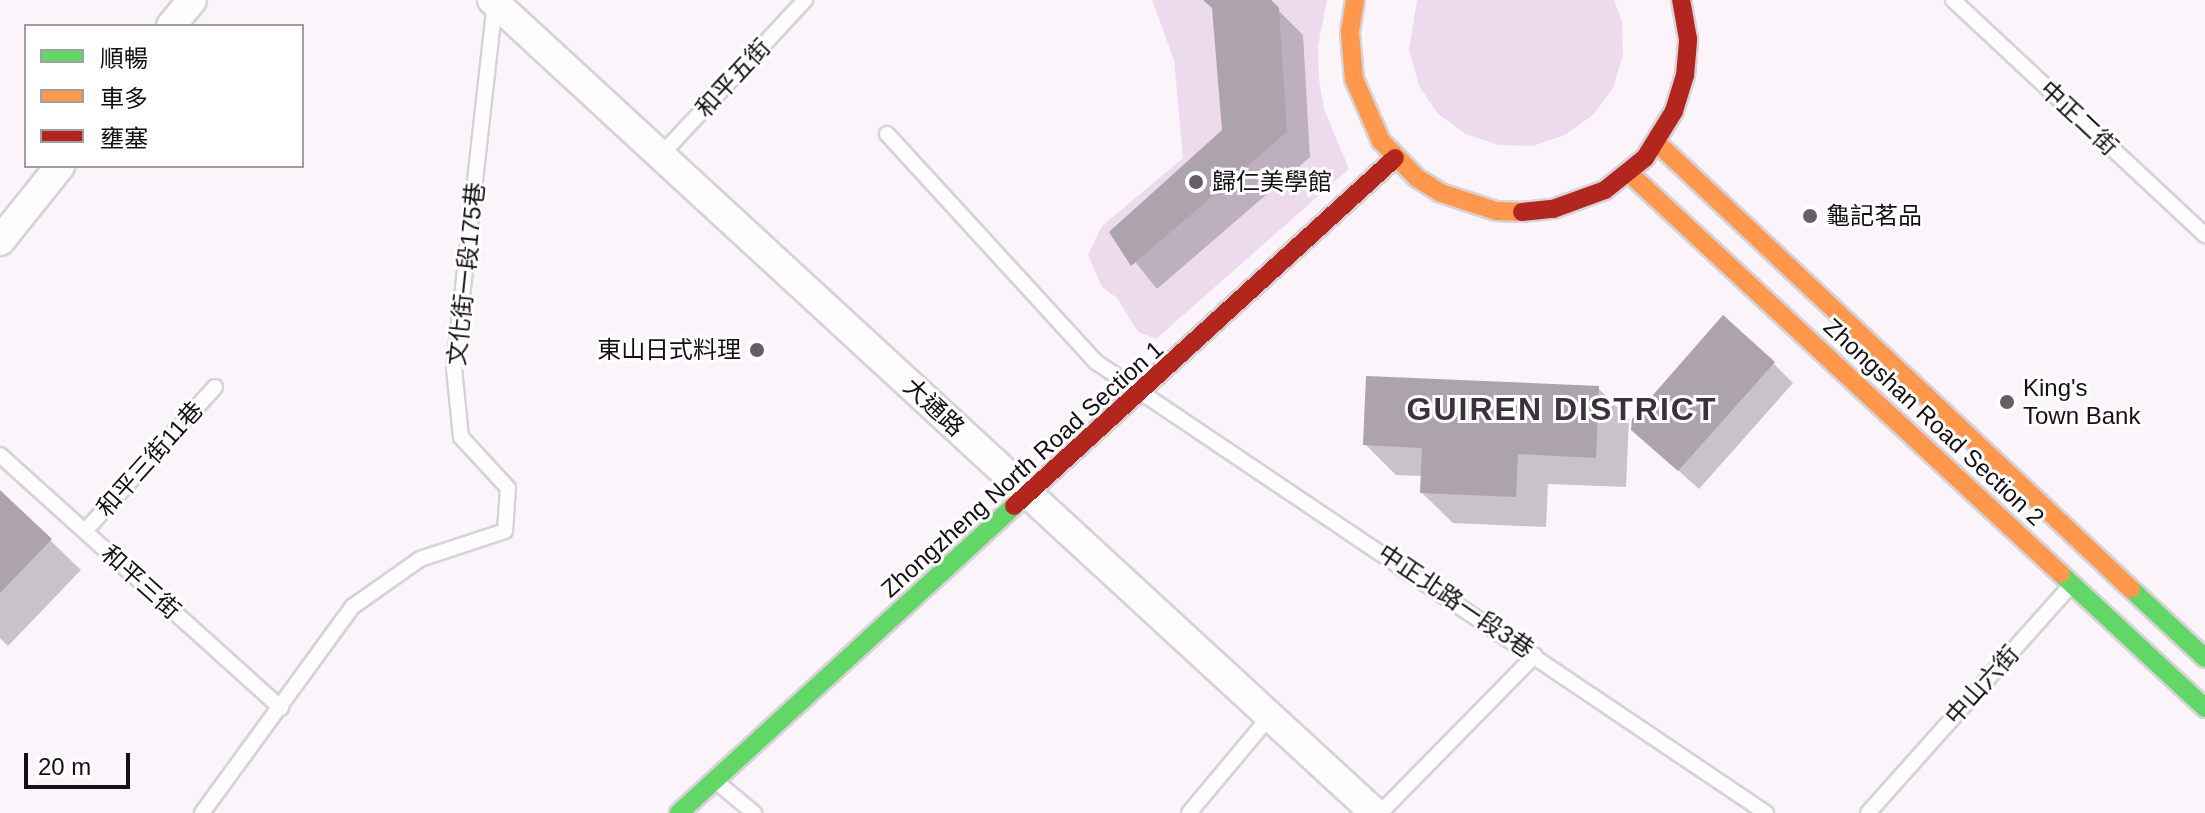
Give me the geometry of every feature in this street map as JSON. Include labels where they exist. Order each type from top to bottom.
[{"type":"main road","points":[[1355,0],[1350,33],[1354,79],[1369,121],[1395,158],[1441,193],[1496,211],[1553,209],[1605,190],[1629,173],[1656,142],[1674,111],[1685,76],[1688,39],[1681,0]]},
{"type":"main road","name":"Zhongshan Road Section 2","points":[[1656,142],[2085,570],[2205,708]]},
{"type":"main road","name":"Zhongzheng North Road Section 1","points":[[679,813],[1031,496],[1395,158]]},
{"type":"main road","name":"Zhongshan Road Section 2","points":[[1629,173],[2085,570],[2205,658]]},
{"type":"street","points":[[173,24],[192,0]]},
{"type":"street","name":"大通路","points":[[493,1],[1378,813]]},
{"type":"street","points":[[0,241],[58,168]]},
{"type":"lane","name":"和平五街","points":[[661,155],[805,0]]},
{"type":"lane","name":"中正二街","points":[[1953,0],[2205,235]]},
{"type":"lane","name":"文化街一段175巷","points":[[202,813],[352,607],[420,559],[505,531],[508,488],[461,437],[454,368],[493,1]]},
{"type":"lane","name":"中正北路一段3巷","points":[[887,134],[1096,362],[1766,813]]},
{"type":"lane","name":"和平三街11巷","points":[[85,531],[215,387]]},
{"type":"lane","name":"和平三街","points":[[0,455],[281,708]]},
{"type":"lane","name":"中山六街","points":[[1868,813],[2085,570]]},
{"type":"lane","points":[[1378,813],[1535,655]]},
{"type":"lane","points":[[1189,813],[1271,715]]},
{"type":"lane","points":[[715,780],[754,813]]},
{"type":"shaded area","points":[[1152,0],[1327,0],[1318,46],[1319,79],[1324,109],[1349,169],[1156,339],[1138,332],[1117,298],[1102,287],[1088,255],[1102,226],[1183,158],[1174,60]]},
{"type":"shaded area","points":[[1417,0],[1614,0],[1622,21],[1623,55],[1613,88],[1593,115],[1565,135],[1533,146],[1498,145],[1466,134],[1438,114],[1419,86],[1409,50]]},
{"type":"building","name":"歸仁美學館","points":[[1203,0],[1271,0],[1279,8],[1287,132],[1131,266],[1109,232],[1222,130],[1212,8]]},
{"type":"building","points":[[1723,315],[1775,362],[1678,471],[1631,430],[1632,419]]},
{"type":"building","points":[[1366,376],[1599,386],[1596,458],[1518,454],[1516,497],[1420,493],[1422,448],[1363,445]]},
{"type":"building","points":[[0,490],[52,539],[0,593]]},
{"type":"traffic: fast","points":[[679,813],[1014,506]]},
{"type":"traffic: fast","points":[[2061,574],[2205,708]]},
{"type":"traffic: fast","points":[[2131,589],[2205,658]]},
{"type":"traffic: slow","points":[[1355,0],[1350,33],[1354,79],[1381,141],[1417,178],[1441,193],[1496,211],[1522,212]]},
{"type":"traffic: slow","points":[[1656,142],[2131,589]]},
{"type":"traffic: slow","points":[[1629,173],[2061,574]]},
{"type":"traffic: jam","points":[[1522,212],[1553,209],[1605,190],[1645,158],[1674,111],[1685,76],[1688,39],[1681,0]]},
{"type":"traffic: jam","points":[[1014,506],[1395,158]]},
{"type":"place","name":"歸仁美學館","points":[[1196,182]]},
{"type":"place","name":"龜記茗品","points":[[1810,216]]},
{"type":"place","name":"東山日式料理","points":[[757,350]]},
{"type":"place","name":"King's Town Bank","points":[[2007,402]]},
{"type":"district","name":"GUIREN DISTRICT","points":[[1562,409]]}]
